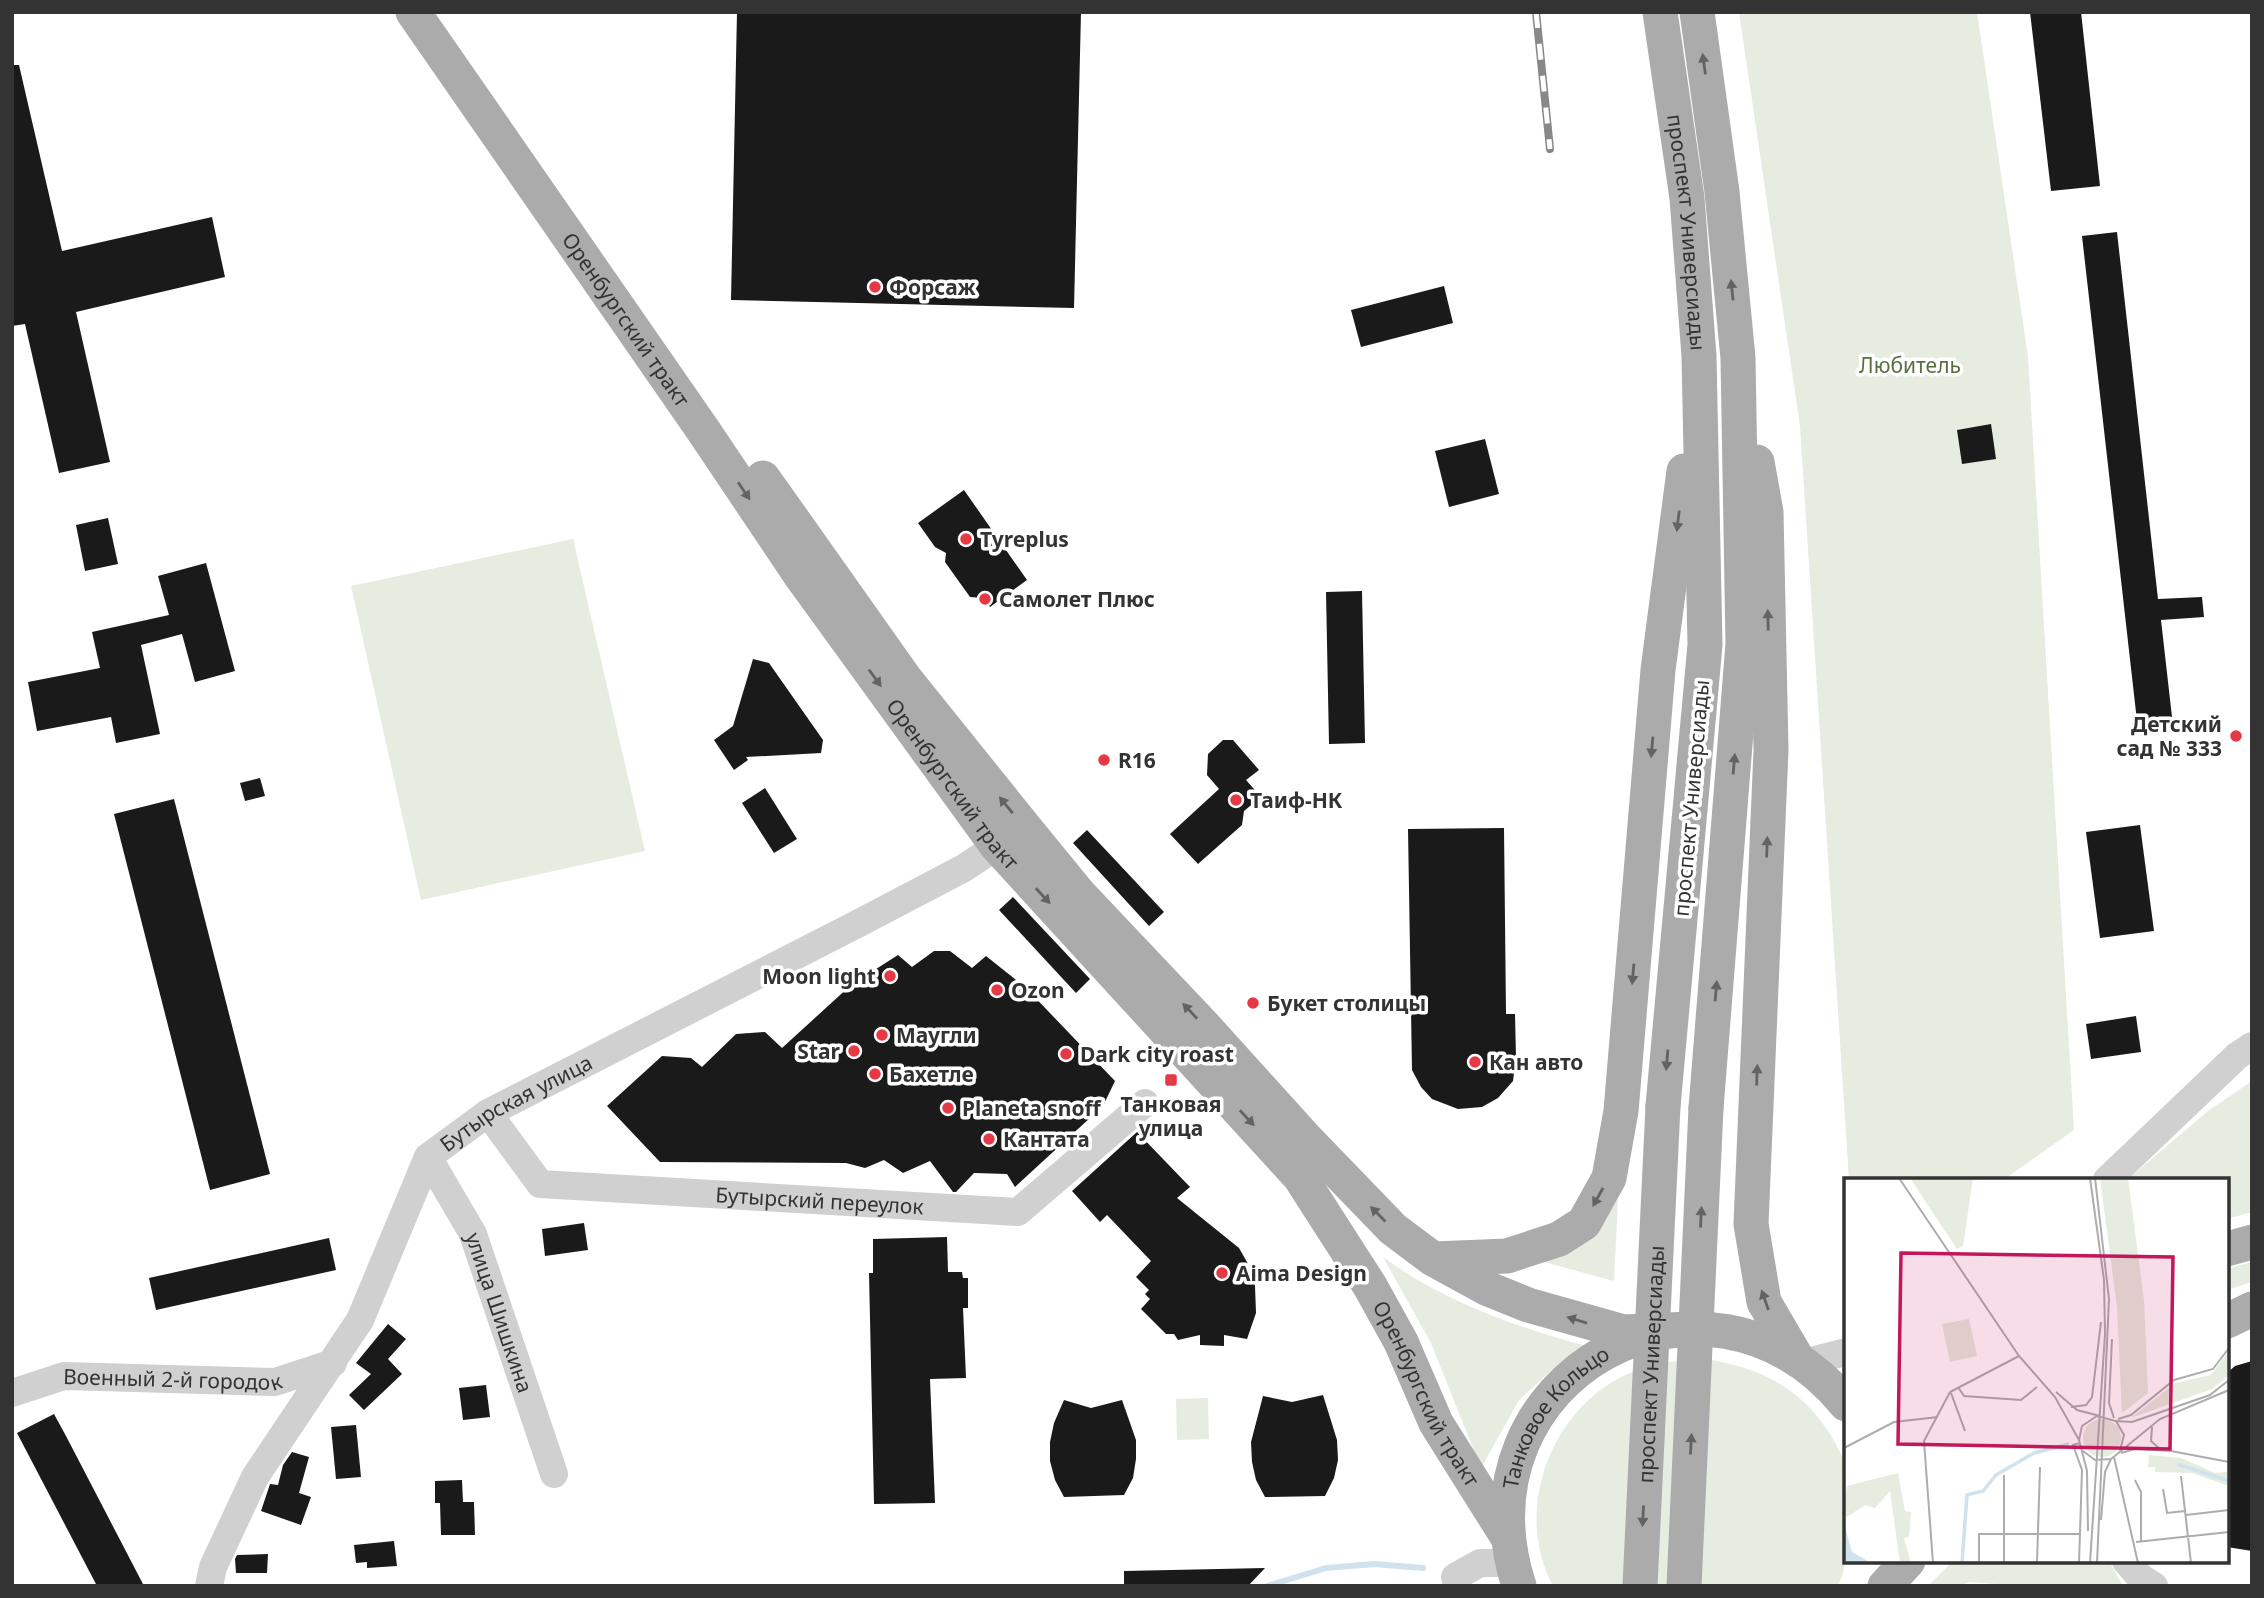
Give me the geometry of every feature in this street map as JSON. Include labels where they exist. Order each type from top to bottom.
[{"type":"main road","name":"Оренбургский тракт","points":[[413,12],[704,430],[801,576],[997,846],[1300,1177],[1370,1286],[1401,1342],[1436,1423],[1513,1562]]},
{"type":"main road","name":"Оренбургский тракт","points":[[437,12],[898,669],[1079,894],[1307,1140],[1393,1228],[1433,1259],[1486,1288],[1528,1305],[1625,1332],[1692,1329]]},
{"type":"main road","name":"проспект Универсиады","points":[[1640,1586],[1663,1106],[1706,645],[1699,356],[1687,198],[1660,12]]},
{"type":"main road","name":"проспект Универсиады","points":[[1684,1586],[1706,1108],[1743,644],[1738,358],[1722,192],[1697,12]]},
{"type":"main road","points":[[1433,1259],[1507,1256],[1559,1239],[1584,1223],[1609,1178],[1621,1111],[1658,670],[1699,356]]},
{"type":"main road","points":[[1738,358],[1766,512],[1771,750],[1751,1224],[1764,1302],[1803,1364],[1844,1373]]},
{"type":"main road","points":[[2229,1248],[2252,1242]]},
{"type":"main road","points":[[2229,1320],[2252,1309]]},
{"type":"main road","name":"Танковое Кольцо","points":[[1513,1562],[1507,1506],[1511,1477],[1520,1448],[1550,1397],[1595,1357],[1622,1344],[1657,1333],[1692,1329],[1724,1331],[1783,1350],[1831,1386],[1844,1402]]},
{"type":"main road","points":[[1871,1586],[1877,1563]]},
{"type":"main road","points":[[1885,1586],[1906,1563]]},
{"type":"street","name":"Бутырская улица","points":[[209,1586],[213,1567],[255,1478],[360,1320],[428,1157],[488,1113],[865,920],[964,868],[997,846]]},
{"type":"street","points":[[2109,1178],[2237,1056],[2252,1046]]},
{"type":"street","name":"Бутырский переулок","points":[[488,1113],[540,1184],[1018,1212],[1145,1103]]},
{"type":"street","name":"улица Шишкина","points":[[428,1157],[473,1234],[554,1474]]},
{"type":"street","points":[[1803,1364],[1844,1353]]},
{"type":"street","name":"Военный 2-й городок","points":[[12,1393],[64,1376],[275,1382],[333,1363]]},
{"type":"street","points":[[1457,1581],[1480,1563],[1513,1562]]},
{"type":"street","points":[[2128,1563],[2140,1577],[2154,1586]]},
{"type":"green space","name":"Любитель","points":[[1739,12],[1977,12],[2028,357],[2074,1130],[2006,1178],[1849,1178],[1800,426]]},
{"type":"green space","points":[[573,539],[645,851],[421,900],[351,586]]},
{"type":"green space","points":[[2252,1081],[2252,1212],[2229,1218],[2229,1178],[2129,1178],[2208,1111]]},
{"type":"green space","points":[[1618,1199],[1614,1281],[1533,1259],[1606,1218]]},
{"type":"green space","points":[[1383,1257],[1430,1287],[1480,1311],[1586,1346],[1557,1365],[1519,1400],[1481,1468],[1431,1343]]},
{"type":"green space","points":[[2252,1262],[2252,1282],[2229,1289],[2229,1268]]},
{"type":"green space","points":[[1707,1359],[1726,1363],[1776,1381],[1804,1402],[1828,1431],[1844,1463],[1845,1563],[1838,1586],[1553,1586],[1542,1558],[1537,1530],[1538,1500],[1544,1472],[1555,1445],[1570,1420],[1590,1398],[1614,1381],[1659,1364]]},
{"type":"green space","points":[[1208,1398],[1209,1439],[1177,1440],[1176,1399]]},
{"type":"green space","points":[[1951,1563],[2110,1563],[2123,1586],[2026,1586],[1969,1582],[1960,1586],[1928,1586]]},
{"type":"building","points":[[737,12],[1081,12],[1074,308],[731,300]]},
{"type":"building","points":[[2030,12],[2081,12],[2100,186],[2051,191]]},
{"type":"building","points":[[12,65],[19,65],[62,251],[212,217],[225,277],[76,312],[110,462],[59,473],[25,324],[12,326]]},
{"type":"building","points":[[2117,232],[2158,599],[2202,597],[2204,617],[2161,620],[2172,717],[2137,721],[2082,236]]},
{"type":"building","points":[[1444,286],[1453,323],[1361,347],[1351,310]]},
{"type":"building","points":[[1991,424],[1996,459],[1962,464],[1957,430]]},
{"type":"building","points":[[1485,439],[1499,494],[1449,507],[1435,451]]},
{"type":"building","points":[[964,490],[1027,580],[990,607],[983,598],[970,597],[945,562],[946,553],[935,547],[918,523]]},
{"type":"building","points":[[108,518],[118,564],[85,571],[76,525]]},
{"type":"building","points":[[206,563],[235,671],[195,682],[182,634],[141,645],[160,734],[116,743],[111,717],[37,731],[28,682],[100,668],[92,632],[169,615],[158,576]]},
{"type":"building","points":[[1362,591],[1365,743],[1329,744],[1326,592]]},
{"type":"building","points":[[753,659],[769,663],[823,740],[821,753],[746,757],[748,760],[734,770],[714,740],[733,726]]},
{"type":"building","points":[[1223,740],[1233,740],[1259,770],[1246,780],[1261,797],[1244,811],[1242,825],[1198,864],[1170,834],[1219,789],[1207,775],[1208,754]]},
{"type":"building","points":[[260,778],[265,796],[245,801],[240,783]]},
{"type":"building","points":[[765,788],[797,839],[774,853],[742,803]]},
{"type":"building","points":[[174,799],[270,1174],[210,1190],[114,814]]},
{"type":"building","points":[[2140,825],[2154,931],[2100,938],[2086,832]]},
{"type":"building","points":[[1504,828],[1506,1014],[1515,1014],[1516,1057],[1513,1081],[1498,1098],[1482,1107],[1458,1109],[1432,1099],[1421,1087],[1412,1070],[1408,829]]},
{"type":"building","points":[[1087,830],[1164,912],[1149,926],[1073,843]]},
{"type":"building","points":[[1013,897],[1090,979],[1076,993],[999,910]]},
{"type":"building","name":"Бахетле","points":[[934,951],[950,951],[972,968],[986,956],[1026,988],[1115,1081],[1103,1106],[1015,1187],[1007,1174],[974,1173],[953,1192],[930,1161],[903,1173],[884,1160],[865,1168],[846,1163],[660,1162],[607,1106],[662,1056],[691,1058],[702,1067],[736,1034],[765,1032],[782,1048],[851,985],[898,955],[912,967]]},
{"type":"building","points":[[2136,1016],[2141,1052],[2091,1059],[2086,1024]]},
{"type":"building","points":[[1137,1132],[1190,1187],[1177,1198],[1239,1248],[1247,1262],[1255,1286],[1256,1313],[1247,1339],[1224,1335],[1224,1346],[1200,1345],[1200,1335],[1178,1340],[1174,1334],[1166,1334],[1141,1309],[1150,1299],[1145,1294],[1149,1290],[1136,1277],[1151,1261],[1107,1215],[1100,1222],[1072,1191]]},
{"type":"building","points":[[584,1223],[588,1250],[545,1256],[542,1229]]},
{"type":"building","points":[[947,1237],[948,1272],[962,1272],[963,1278],[968,1278],[968,1308],[963,1308],[966,1378],[930,1379],[935,1503],[874,1504],[869,1273],[873,1273],[873,1239]]},
{"type":"building","points":[[329,1238],[336,1270],[156,1310],[149,1278]]},
{"type":"building","points":[[388,1324],[406,1339],[388,1359],[402,1374],[364,1410],[349,1395],[371,1374],[356,1363]]},
{"type":"building","points":[[2252,1361],[2252,1551],[2229,1547],[2229,1371],[2235,1366]]},
{"type":"building","points":[[486,1385],[490,1417],[463,1420],[459,1388]]},
{"type":"building","points":[[1323,1395],[1337,1440],[1338,1460],[1334,1478],[1325,1496],[1265,1497],[1256,1480],[1251,1442],[1263,1396],[1292,1402]]},
{"type":"building","points":[[1064,1400],[1091,1408],[1122,1400],[1136,1440],[1133,1478],[1124,1495],[1064,1497],[1055,1480],[1050,1461],[1050,1442],[1054,1423]]},
{"type":"building","points":[[54,1414],[144,1586],[97,1586],[17,1433]]},
{"type":"building","points":[[356,1425],[361,1477],[336,1479],[331,1427]]},
{"type":"building","points":[[292,1452],[309,1457],[299,1493],[311,1497],[301,1525],[261,1511],[270,1484],[278,1485],[283,1465]]},
{"type":"building","points":[[462,1480],[463,1502],[474,1502],[475,1535],[441,1535],[440,1503],[435,1503],[435,1481]]},
{"type":"building","points":[[394,1541],[397,1566],[367,1568],[367,1562],[356,1563],[354,1545]]},
{"type":"building","points":[[268,1554],[267,1573],[236,1573],[237,1555]]},
{"type":"building","points":[[1265,1568],[1248,1586],[1124,1586],[1124,1571]]},
{"type":"waterway","points":[[1267,1586],[1326,1568],[1375,1564],[1423,1568]]},
{"type":"railway","points":[[1536,12],[1550,149]]},
{"type":"place","name":"Форсаж","points":[[875,287]]},
{"type":"place","name":"Tyreplus","points":[[966,539]]},
{"type":"place","name":"Самолет Плюс","points":[[985,599]]},
{"type":"place","name":"Детский сад № 333","points":[[2236,736]]},
{"type":"place","name":"R16","points":[[1104,760]]},
{"type":"place","name":"Таиф-НК","points":[[1236,800]]},
{"type":"place","name":"Moon light","points":[[890,976]]},
{"type":"place","name":"Ozon","points":[[997,990]]},
{"type":"place","name":"Букет столицы","points":[[1253,1003]]},
{"type":"place","name":"Маугли","points":[[882,1035]]},
{"type":"place","name":"Star","points":[[854,1051]]},
{"type":"place","name":"Dark city roast","points":[[1066,1054]]},
{"type":"place","name":"Кан авто","points":[[1475,1062]]},
{"type":"place","name":"Бахетле","points":[[875,1074]]},
{"type":"place","name":"Танковая улица","points":[[1171,1080]]},
{"type":"place","name":"Planeta snoff","points":[[948,1108]]},
{"type":"place","name":"Кантата","points":[[989,1139]]},
{"type":"place","name":"Aima Design","points":[[1222,1273]]}]
